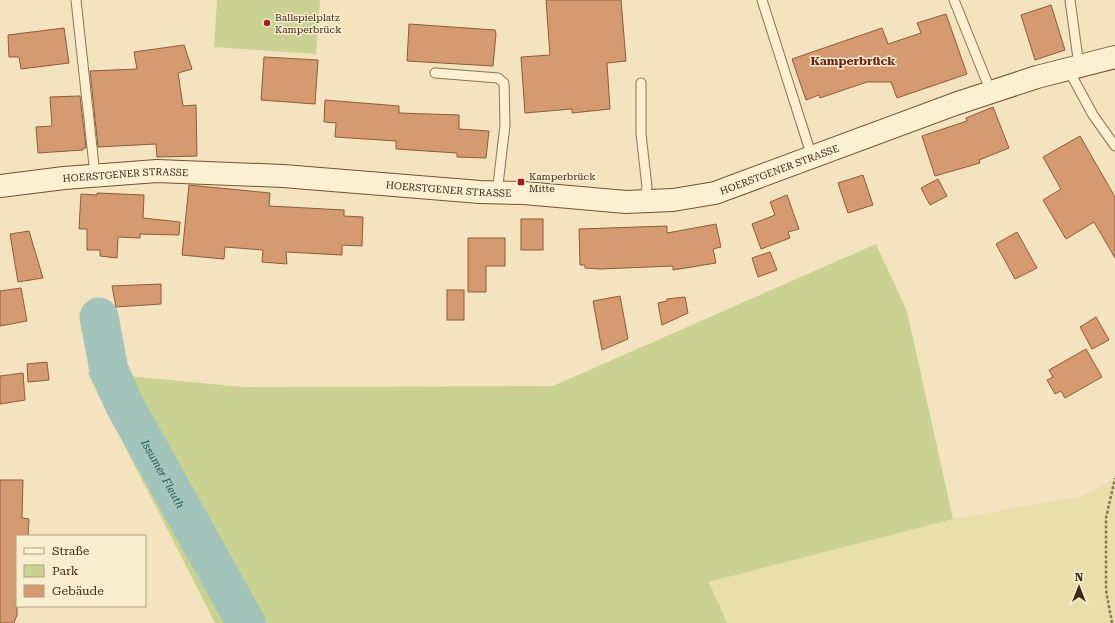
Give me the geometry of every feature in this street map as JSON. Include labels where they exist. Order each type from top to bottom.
[{"type":"main road","name":"HOERSTGENER STRASSE","points":[[0,186],[158,171],[283,176],[626,202],[673,200],[715,193],[991,92],[1073,67],[1115,57]]},
{"type":"lane","points":[[76,0],[95,176]]},
{"type":"lane","points":[[762,0],[812,157]]},
{"type":"lane","points":[[954,0],[991,92]]},
{"type":"lane","points":[[1070,0],[1073,67],[1093,115],[1115,146]]},
{"type":"lane","points":[[435,73],[498,78],[504,83],[505,125],[497,193]]},
{"type":"lane","points":[[641,83],[641,134],[647,187],[644,201]]},
{"type":"path","points":[[1112,623],[1106,590],[1106,518],[1115,478]]},
{"type":"shaded area","points":[[1115,478],[1115,623],[727,623],[709,582],[953,519],[1083,496]]},
{"type":"green space","name":"Ballspielplatz Kamperbrück","points":[[217,0],[320,0],[316,54],[214,47]]},
{"type":"green space","points":[[876,244],[907,311],[953,519],[709,582],[727,623],[215,623],[87,372],[242,387],[553,386]]},
{"type":"building","points":[[546,0],[621,0],[626,61],[607,63],[610,109],[572,113],[572,109],[525,113],[521,57],[550,55]]},
{"type":"building","points":[[1051,5],[1065,50],[1035,60],[1021,15]]},
{"type":"building","points":[[946,14],[967,74],[897,98],[891,82],[867,82],[820,98],[819,95],[806,100],[792,59],[882,28],[888,44],[921,33],[917,23]]},
{"type":"building","points":[[409,24],[495,30],[496,34],[493,66],[407,61]]},
{"type":"building","points":[[64,28],[69,63],[21,69],[19,57],[9,57],[8,35]]},
{"type":"building","points":[[184,45],[192,69],[178,73],[183,106],[196,105],[197,156],[157,157],[156,144],[98,147],[90,71],[137,69],[134,52]]},
{"type":"building","points":[[264,57],[318,60],[315,104],[261,100]]},
{"type":"building","points":[[80,96],[86,148],[83,148],[83,150],[38,153],[36,127],[52,126],[50,97]]},
{"type":"building","points":[[325,100],[399,106],[399,113],[459,115],[459,129],[489,131],[486,158],[457,157],[457,153],[396,149],[396,141],[335,137],[336,123],[324,122]]},
{"type":"building","points":[[993,107],[1009,148],[979,160],[980,163],[935,176],[922,136],[967,121],[966,118]]},
{"type":"building","points":[[1080,136],[1115,197],[1115,258],[1094,222],[1066,239],[1043,200],[1061,189],[1043,157]]},
{"type":"building","points":[[863,175],[873,205],[848,213],[838,183]]},
{"type":"building","points":[[938,179],[947,196],[930,205],[921,188]]},
{"type":"building","points":[[189,185],[270,193],[269,206],[344,210],[344,216],[363,217],[362,246],[342,245],[342,255],[286,252],[287,264],[262,262],[263,250],[225,247],[224,259],[182,255]]},
{"type":"building","points":[[97,193],[144,195],[143,218],[180,222],[179,235],[140,234],[140,238],[118,237],[117,258],[100,256],[100,250],[87,250],[87,229],[79,229],[81,194],[97,195]]},
{"type":"building","points":[[787,195],[799,229],[788,232],[790,238],[761,249],[752,224],[775,215],[770,202]]},
{"type":"building","points":[[521,219],[543,219],[543,250],[521,250]]},
{"type":"building","points":[[716,224],[721,247],[713,249],[716,263],[673,270],[673,266],[600,269],[585,268],[585,265],[580,265],[579,229],[667,226],[667,233]]},
{"type":"building","points":[[29,231],[43,278],[18,282],[10,234]]},
{"type":"building","points":[[1017,232],[1037,268],[1015,279],[996,244]]},
{"type":"building","points":[[468,238],[505,238],[505,266],[486,266],[486,292],[468,292]]},
{"type":"building","points":[[770,252],[777,270],[758,277],[752,258]]},
{"type":"building","points":[[161,284],[161,304],[116,307],[112,286]]},
{"type":"building","points":[[21,288],[27,321],[0,326],[0,291]]},
{"type":"building","points":[[447,290],[464,290],[464,320],[447,320]]},
{"type":"building","points":[[620,296],[628,339],[602,350],[593,301]]},
{"type":"building","points":[[685,297],[688,313],[662,325],[658,303],[667,301],[667,299]]},
{"type":"building","points":[[1096,317],[1109,340],[1092,349],[1080,327]]},
{"type":"building","points":[[1086,349],[1102,377],[1065,398],[1061,391],[1055,394],[1047,380],[1053,377],[1049,370]]},
{"type":"building","points":[[47,362],[49,380],[28,382],[27,364]]},
{"type":"building","points":[[23,373],[25,400],[0,404],[0,376]]},
{"type":"building","points":[[0,480],[23,480],[22,518],[29,519],[28,535],[16,535],[17,615],[14,623],[0,623]]},
{"type":"waterway","name":"Issumer Fleuth","points":[[99,317],[109,370],[124,404],[246,623]]},
{"type":"place","name":"Ballspielplatz Kamperbrück","points":[[267,23]]},
{"type":"place","name":"Kamperbrück Mitte","points":[[521,182]]},
{"type":"district","name":"Kamperbrück","points":[[853,61]]}]
